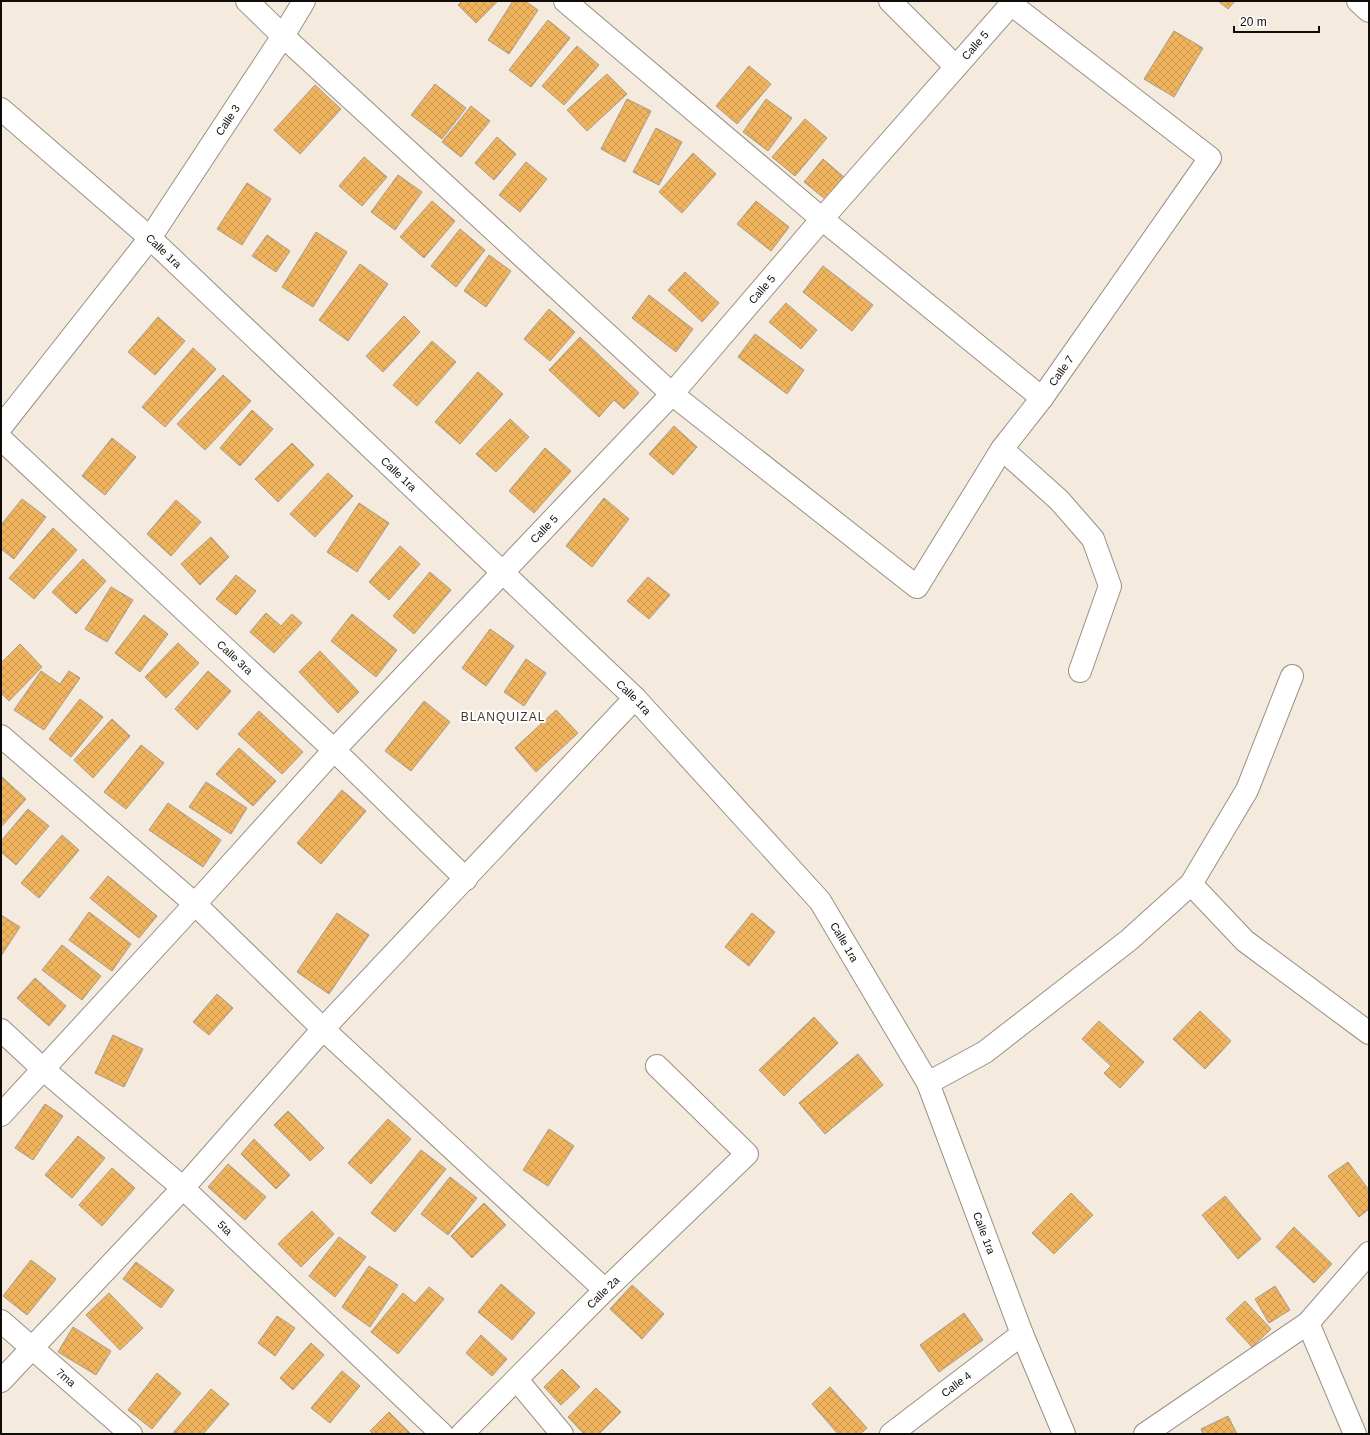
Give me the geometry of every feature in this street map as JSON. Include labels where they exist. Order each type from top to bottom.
[{"type":"street","points":[[247,1],[283,36],[672,394]]},
{"type":"street","name":"Calle 3","points":[[1,427],[150,238],[283,36],[304,1]]},
{"type":"street","points":[[565,1],[822,219],[1042,398]]},
{"type":"street","points":[[890,1],[956,67]]},
{"type":"street","points":[[1358,1],[1369,11]]},
{"type":"street","name":"Calle 5","points":[[1,1115],[44,1070],[334,750],[672,394],[822,219],[1013,3]]},
{"type":"street","name":"Calle 7","points":[[672,394],[917,586],[1002,449],[1042,398],[1210,158],[1013,3]]},
{"type":"street","name":"Calle 1ra","points":[[1,109],[150,238],[635,698],[820,901],[928,1083],[1022,1334],[1064,1434]]},
{"type":"street","name":"Calle 3ra","points":[[1,439],[334,750],[466,879]]},
{"type":"street","points":[[1002,449],[1059,500],[1093,539],[1110,586],[1080,671]]},
{"type":"street","points":[[928,1083],[984,1052],[1129,940],[1191,884],[1247,790],[1292,676]]},
{"type":"street","points":[[1,1381],[183,1188],[323,1029],[635,698]]},
{"type":"street","points":[[1,736],[195,904],[323,1029],[605,1290]]},
{"type":"street","points":[[1191,884],[1245,941],[1369,1033]]},
{"type":"street","name":"5ta","points":[[1,1030],[44,1070],[183,1188],[442,1434]]},
{"type":"street","name":"Calle 2a","points":[[462,1434],[605,1290],[747,1154],[656,1066]]},
{"type":"street","points":[[1145,1434],[1308,1323],[1369,1253]]},
{"type":"street","name":"7ma","points":[[1,1321],[131,1434]]},
{"type":"street","points":[[1308,1323],[1355,1434]]},
{"type":"street","name":"Calle 4","points":[[891,1434],[1022,1334]]},
{"type":"street","points":[[517,1380],[562,1434]]},
{"type":"building","points":[[462,1],[498,1],[476,23],[458,5]]},
{"type":"building","points":[[513,1],[525,1],[538,10],[509,54],[488,40]]},
{"type":"building","points":[[1218,1],[1235,1],[1228,9]]},
{"type":"building","points":[[548,20],[570,38],[531,87],[509,70]]},
{"type":"building","points":[[1174,31],[1203,48],[1174,97],[1144,79]]},
{"type":"building","points":[[577,46],[599,65],[564,105],[542,86]]},
{"type":"building","points":[[749,66],[771,84],[737,124],[716,106]]},
{"type":"building","points":[[607,74],[627,94],[587,131],[567,110]]},
{"type":"building","points":[[435,84],[466,108],[442,139],[411,115]]},
{"type":"building","points":[[315,85],[341,109],[300,154],[274,130]]},
{"type":"building","points":[[627,99],[651,111],[625,162],[601,149]]},
{"type":"building","points":[[766,99],[792,118],[768,151],[743,132]]},
{"type":"building","points":[[471,106],[490,121],[461,157],[442,142]]},
{"type":"building","points":[[805,119],[827,138],[795,176],[772,157]]},
{"type":"building","points":[[656,128],[682,142],[659,185],[633,172]]},
{"type":"building","points":[[497,137],[516,154],[494,180],[475,163]]},
{"type":"building","points":[[693,153],[716,174],[682,213],[659,192]]},
{"type":"building","points":[[364,157],[387,177],[362,206],[339,186]]},
{"type":"building","points":[[823,159],[844,177],[825,199],[804,182]]},
{"type":"building","points":[[526,162],[547,179],[520,212],[499,195]]},
{"type":"building","points":[[398,175],[422,192],[395,230],[371,212]]},
{"type":"building","points":[[247,183],[271,199],[242,245],[217,229]]},
{"type":"building","points":[[432,201],[455,221],[424,258],[400,237]]},
{"type":"building","points":[[756,201],[789,227],[771,251],[737,224]]},
{"type":"building","points":[[460,229],[485,250],[456,287],[431,266]]},
{"type":"building","points":[[316,232],[347,252],[313,307],[282,287]]},
{"type":"building","points":[[267,235],[290,251],[276,272],[252,256]]},
{"type":"building","points":[[489,255],[511,271],[486,307],[464,291]]},
{"type":"building","points":[[360,264],[388,284],[348,341],[319,320]]},
{"type":"building","points":[[823,266],[873,305],[852,331],[803,292]]},
{"type":"building","points":[[685,272],[719,303],[702,322],[668,290]]},
{"type":"building","points":[[649,295],[693,329],[676,352],[632,318]]},
{"type":"building","points":[[786,303],[817,330],[801,349],[769,322]]},
{"type":"building","points":[[549,309],[575,332],[550,361],[524,339]]},
{"type":"building","points":[[404,316],[420,332],[383,372],[366,356]]},
{"type":"building","points":[[158,317],[185,341],[155,375],[128,352]]},
{"type":"building","points":[[755,334],[804,370],[787,394],[738,357]]},
{"type":"building","points":[[580,337],[639,393],[624,409],[614,400],[599,417],[549,370]]},
{"type":"building","points":[[432,341],[456,362],[417,406],[393,385]]},
{"type":"building","points":[[193,348],[216,369],[165,427],[142,407]]},
{"type":"building","points":[[478,372],[503,394],[460,444],[435,422]]},
{"type":"building","points":[[223,375],[251,401],[205,450],[177,424]]},
{"type":"building","points":[[252,410],[273,429],[240,466],[220,448]]},
{"type":"building","points":[[510,419],[529,437],[496,472],[476,454]]},
{"type":"building","points":[[674,426],[697,447],[673,475],[649,454]]},
{"type":"building","points":[[112,438],[136,457],[105,495],[82,476]]},
{"type":"building","points":[[292,443],[314,465],[278,502],[255,479]]},
{"type":"building","points":[[545,448],[571,471],[534,513],[509,491]]},
{"type":"building","points":[[328,473],[353,496],[315,537],[290,514]]},
{"type":"building","points":[[604,498],[629,519],[592,567],[566,546]]},
{"type":"building","points":[[22,499],[46,517],[14,559],[1,549],[1,525]]},
{"type":"building","points":[[176,500],[201,522],[171,556],[147,534]]},
{"type":"building","points":[[359,503],[389,523],[357,572],[327,552]]},
{"type":"building","points":[[53,528],[77,550],[34,599],[9,578]]},
{"type":"building","points":[[211,537],[229,557],[200,585],[181,564]]},
{"type":"building","points":[[400,546],[420,564],[389,600],[369,582]]},
{"type":"building","points":[[83,559],[106,581],[76,614],[52,592]]},
{"type":"building","points":[[430,572],[451,590],[414,634],[393,616]]},
{"type":"building","points":[[236,575],[256,591],[236,615],[216,599]]},
{"type":"building","points":[[648,577],[670,595],[649,619],[627,601]]},
{"type":"building","points":[[111,587],[133,600],[107,642],[85,629]]},
{"type":"building","points":[[266,613],[281,626],[292,614],[302,623],[274,653],[250,632]]},
{"type":"building","points":[[352,614],[397,650],[376,677],[331,641]]},
{"type":"building","points":[[144,615],[168,634],[140,672],[115,653]]},
{"type":"building","points":[[490,629],[514,646],[486,686],[462,668]]},
{"type":"building","points":[[178,643],[199,663],[166,698],[145,677]]},
{"type":"building","points":[[20,644],[42,667],[9,701],[1,693],[1,663]]},
{"type":"building","points":[[320,651],[359,692],[338,713],[299,672]]},
{"type":"building","points":[[526,659],[546,673],[524,706],[504,692]]},
{"type":"building","points":[[41,671],[60,684],[69,671],[80,678],[44,730],[14,710]]},
{"type":"building","points":[[208,671],[231,691],[197,730],[175,709]]},
{"type":"building","points":[[80,699],[103,717],[71,757],[49,739]]},
{"type":"building","points":[[424,701],[450,722],[411,771],[385,751]]},
{"type":"building","points":[[556,710],[578,733],[536,772],[515,748]]},
{"type":"building","points":[[259,711],[303,752],[282,774],[238,734]]},
{"type":"building","points":[[112,719],[130,736],[93,778],[74,760]]},
{"type":"building","points":[[141,745],[164,763],[126,809],[104,792]]},
{"type":"building","points":[[239,748],[276,781],[253,806],[216,774]]},
{"type":"building","points":[[1,776],[26,799],[1,827]]},
{"type":"building","points":[[206,782],[247,808],[231,834],[189,807]]},
{"type":"building","points":[[342,790],[366,811],[321,864],[297,843]]},
{"type":"building","points":[[168,803],[221,840],[203,867],[149,830]]},
{"type":"building","points":[[28,809],[49,826],[16,865],[1,852],[1,841]]},
{"type":"building","points":[[62,835],[79,850],[39,898],[21,883]]},
{"type":"building","points":[[108,876],[157,916],[139,938],[90,898]]},
{"type":"building","points":[[89,912],[131,944],[112,971],[69,940]]},
{"type":"building","points":[[337,913],[369,935],[329,994],[297,972]]},
{"type":"building","points":[[752,913],[775,932],[749,966],[725,947]]},
{"type":"building","points":[[1,915],[20,927],[1,956]]},
{"type":"building","points":[[62,945],[101,976],[82,1000],[42,970]]},
{"type":"building","points":[[35,978],[66,1006],[49,1026],[17,998]]},
{"type":"building","points":[[217,994],[233,1008],[209,1035],[193,1022]]},
{"type":"building","points":[[1200,1011],[1231,1041],[1205,1069],[1173,1039]]},
{"type":"building","points":[[814,1017],[838,1043],[784,1096],[759,1070]]},
{"type":"building","points":[[1099,1021],[1144,1062],[1120,1088],[1104,1073],[1111,1066],[1082,1039]]},
{"type":"building","points":[[113,1035],[143,1049],[124,1087],[95,1073]]},
{"type":"building","points":[[858,1054],[883,1085],[825,1134],[799,1103]]},
{"type":"building","points":[[45,1104],[63,1116],[33,1160],[15,1148]]},
{"type":"building","points":[[288,1111],[324,1148],[310,1161],[274,1125]]},
{"type":"building","points":[[388,1119],[411,1139],[371,1184],[348,1163]]},
{"type":"building","points":[[549,1129],[574,1146],[548,1186],[523,1170]]},
{"type":"building","points":[[78,1136],[105,1158],[72,1198],[45,1175]]},
{"type":"building","points":[[254,1139],[290,1175],[276,1189],[241,1154]]},
{"type":"building","points":[[421,1150],[446,1169],[395,1232],[371,1213]]},
{"type":"building","points":[[1348,1162],[1369,1190],[1369,1209],[1359,1217],[1328,1176]]},
{"type":"building","points":[[228,1164],[266,1197],[245,1220],[208,1187]]},
{"type":"building","points":[[112,1168],[135,1188],[102,1226],[79,1205]]},
{"type":"building","points":[[450,1177],[477,1198],[448,1235],[421,1214]]},
{"type":"building","points":[[1071,1193],[1093,1215],[1054,1254],[1032,1233]]},
{"type":"building","points":[[1225,1196],[1261,1239],[1238,1259],[1202,1215]]},
{"type":"building","points":[[484,1203],[506,1225],[472,1258],[451,1236]]},
{"type":"building","points":[[312,1211],[334,1234],[301,1267],[278,1244]]},
{"type":"building","points":[[1294,1227],[1332,1264],[1314,1283],[1276,1247]]},
{"type":"building","points":[[339,1237],[366,1257],[335,1297],[309,1276]]},
{"type":"building","points":[[31,1260],[56,1279],[27,1315],[3,1296]]},
{"type":"building","points":[[136,1262],[174,1290],[161,1308],[123,1279]]},
{"type":"building","points":[[369,1266],[398,1285],[370,1327],[342,1307]]},
{"type":"building","points":[[501,1284],[535,1313],[512,1340],[478,1312]]},
{"type":"building","points":[[632,1285],[664,1314],[642,1339],[610,1309]]},
{"type":"building","points":[[1275,1286],[1290,1310],[1269,1323],[1255,1299]]},
{"type":"building","points":[[429,1287],[444,1299],[398,1354],[371,1332],[403,1293],[415,1303]]},
{"type":"building","points":[[109,1293],[143,1328],[120,1350],[86,1315]]},
{"type":"building","points":[[1245,1301],[1271,1329],[1252,1347],[1226,1319]]},
{"type":"building","points":[[964,1313],[983,1340],[939,1372],[920,1345]]},
{"type":"building","points":[[277,1316],[295,1328],[275,1356],[258,1343]]},
{"type":"building","points":[[73,1327],[111,1351],[96,1375],[58,1352]]},
{"type":"building","points":[[481,1335],[507,1359],[492,1376],[466,1353]]},
{"type":"building","points":[[311,1343],[324,1355],[293,1390],[280,1378]]},
{"type":"building","points":[[562,1369],[580,1387],[561,1405],[544,1387]]},
{"type":"building","points":[[342,1371],[360,1386],[330,1423],[311,1408]]},
{"type":"building","points":[[157,1373],[181,1393],[152,1429],[128,1410]]},
{"type":"building","points":[[830,1387],[867,1428],[860,1434],[838,1434],[812,1404]]},
{"type":"building","points":[[596,1388],[621,1412],[599,1434],[584,1434],[568,1417]]},
{"type":"building","points":[[211,1389],[229,1404],[203,1434],[172,1434]]},
{"type":"building","points":[[389,1412],[411,1434],[373,1434],[370,1431]]},
{"type":"building","points":[[1228,1416],[1237,1434],[1203,1434],[1201,1429]]},
{"type":"district","name":"BLANQUIZAL","points":[[503,717]]}]
